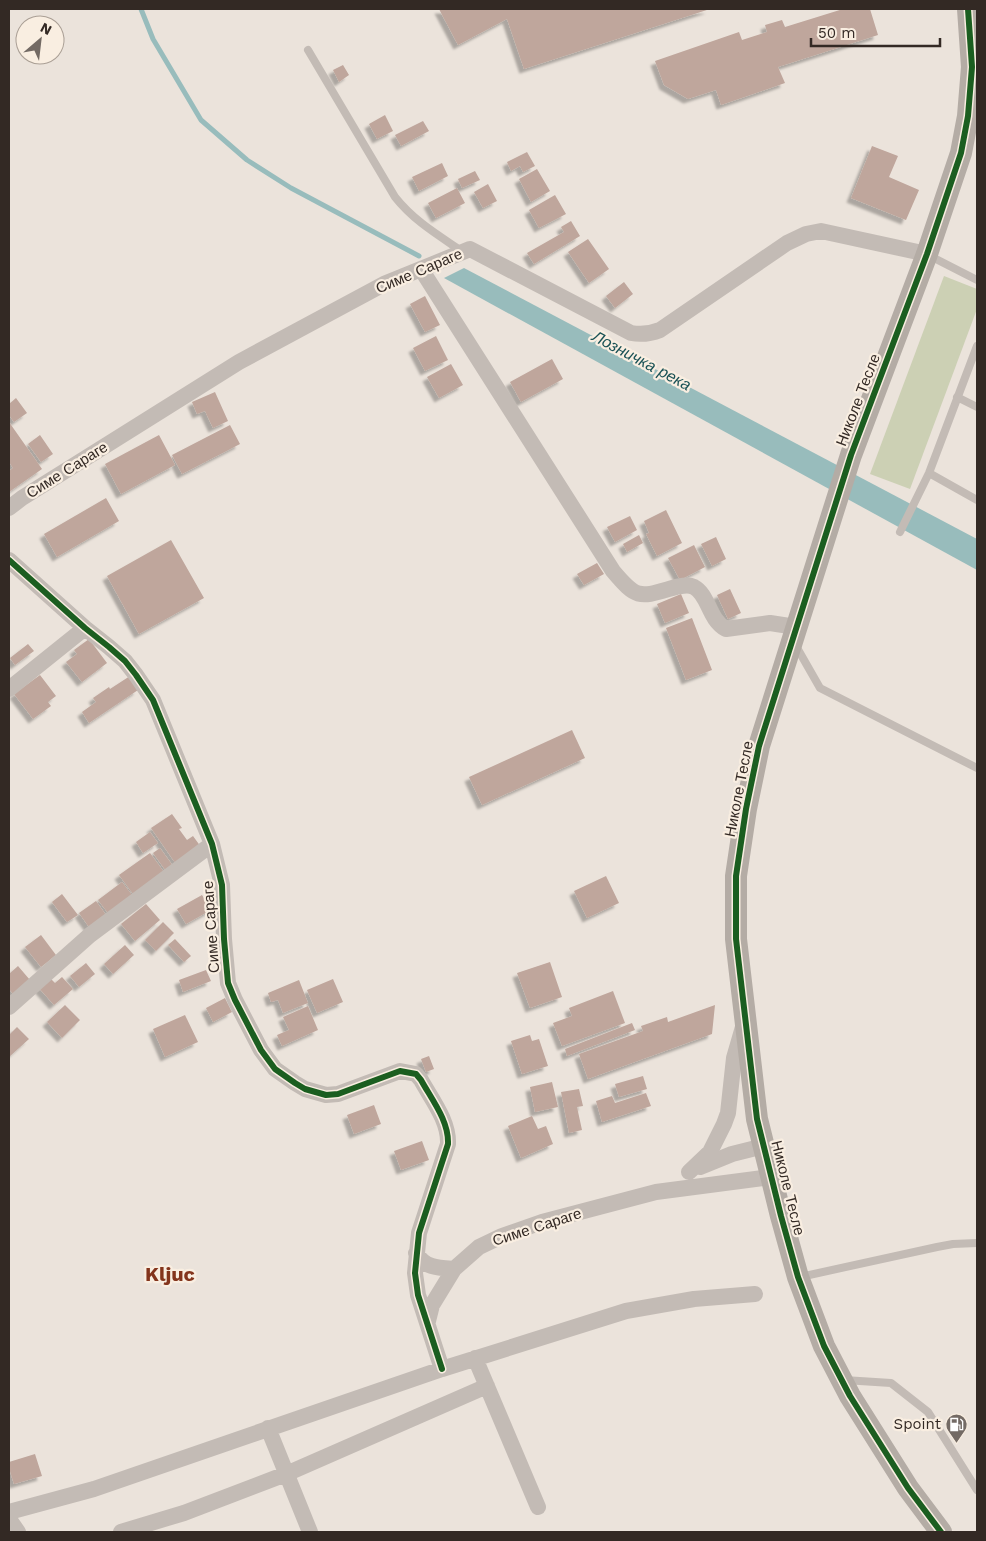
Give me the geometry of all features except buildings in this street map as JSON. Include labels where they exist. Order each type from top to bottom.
[{"type":"street","name":"Николе Тесле","points":[[941,1532],[908,1488],[850,1396],[824,1346],[798,1277],[757,1118],[736,939],[736,876],[758,746],[851,455],[927,254],[961,153],[968,116],[972,67],[968,9]]},
{"type":"street","name":"Симе Сараге","points":[[9,508],[239,362],[384,284],[470,249],[631,333],[640,335],[651,334],[660,330],[787,243],[806,234],[821,232],[927,254]]},
{"type":"street","points":[[421,269],[613,570],[627,588],[645,596],[684,585],[695,587],[702,593],[718,625],[726,630],[770,622],[794,633]]},
{"type":"street","name":"Симе Сараге","points":[[9,560],[85,628],[110,647],[136,675],[153,700],[212,844],[222,884],[228,983],[260,1050],[275,1069],[305,1089],[326,1095],[338,1094],[400,1071],[416,1074],[445,1124],[448,1144],[418,1233],[415,1273],[418,1295],[442,1369]]},
{"type":"street","points":[[9,688],[85,628]]},
{"type":"street","points":[[9,1007],[90,935],[212,844]]},
{"type":"street","points":[[689,1172],[710,1152],[728,1113],[734,1058],[744,1020]]},
{"type":"street","points":[[656,1192],[709,1162],[764,1146]]},
{"type":"street","points":[[656,1192],[771,1177]]},
{"type":"street","name":"Симе Сараге","points":[[428,1321],[432,1305],[454,1269],[479,1247],[502,1236],[542,1222],[656,1192]]},
{"type":"street","points":[[416,1253],[420,1260],[428,1265],[436,1268],[454,1269]]},
{"type":"street","points":[[9,1512],[94,1489],[442,1369],[626,1311],[694,1299],[755,1294]]},
{"type":"street","points":[[475,1358],[538,1507]]},
{"type":"street","points":[[121,1532],[184,1513],[286,1474],[487,1386]]},
{"type":"street","points":[[268,1428],[310,1532]]},
{"type":"street","points":[[9,1519],[18,1532]]},
{"type":"lane","points":[[308,50],[395,197],[404,209],[423,226],[463,252]]},
{"type":"lane","points":[[927,254],[977,280]]},
{"type":"lane","points":[[900,532],[913,509],[929,473],[977,346]]},
{"type":"lane","points":[[957,397],[977,407]]},
{"type":"lane","points":[[929,473],[977,500]]},
{"type":"lane","points":[[794,633],[820,688],[977,768]]},
{"type":"lane","points":[[798,1277],[952,1244],[977,1243]]},
{"type":"lane","points":[[841,1379],[891,1383],[928,1412],[977,1490]]},
{"type":"green space","points":[[944,276],[977,289],[977,309],[910,489],[870,474]]},
{"type":"water","points":[[464,268],[977,539],[977,570],[444,278]]},
{"type":"waterway","name":"Лозничка река","points":[[141,9],[153,39],[201,120],[247,160],[291,188],[419,256]]},
{"type":"cycle path","points":[[941,1532],[908,1488],[850,1396],[824,1346],[798,1277],[757,1119],[736,939],[736,876],[746,809],[759,746],[851,455],[927,254],[961,153],[968,116],[972,67],[968,9]]},
{"type":"cycle path","points":[[9,560],[125,661],[153,700],[212,844],[222,885],[228,983],[261,1050],[275,1069],[305,1089],[326,1095],[338,1094],[400,1071],[416,1074],[439,1111],[446,1127],[448,1144],[419,1233],[415,1273],[418,1295],[442,1369]]},
{"type":"place","name":"Spoint","points":[[957,1443]]},
{"type":"district","name":"Kljuc","points":[[170,1274]]}]
